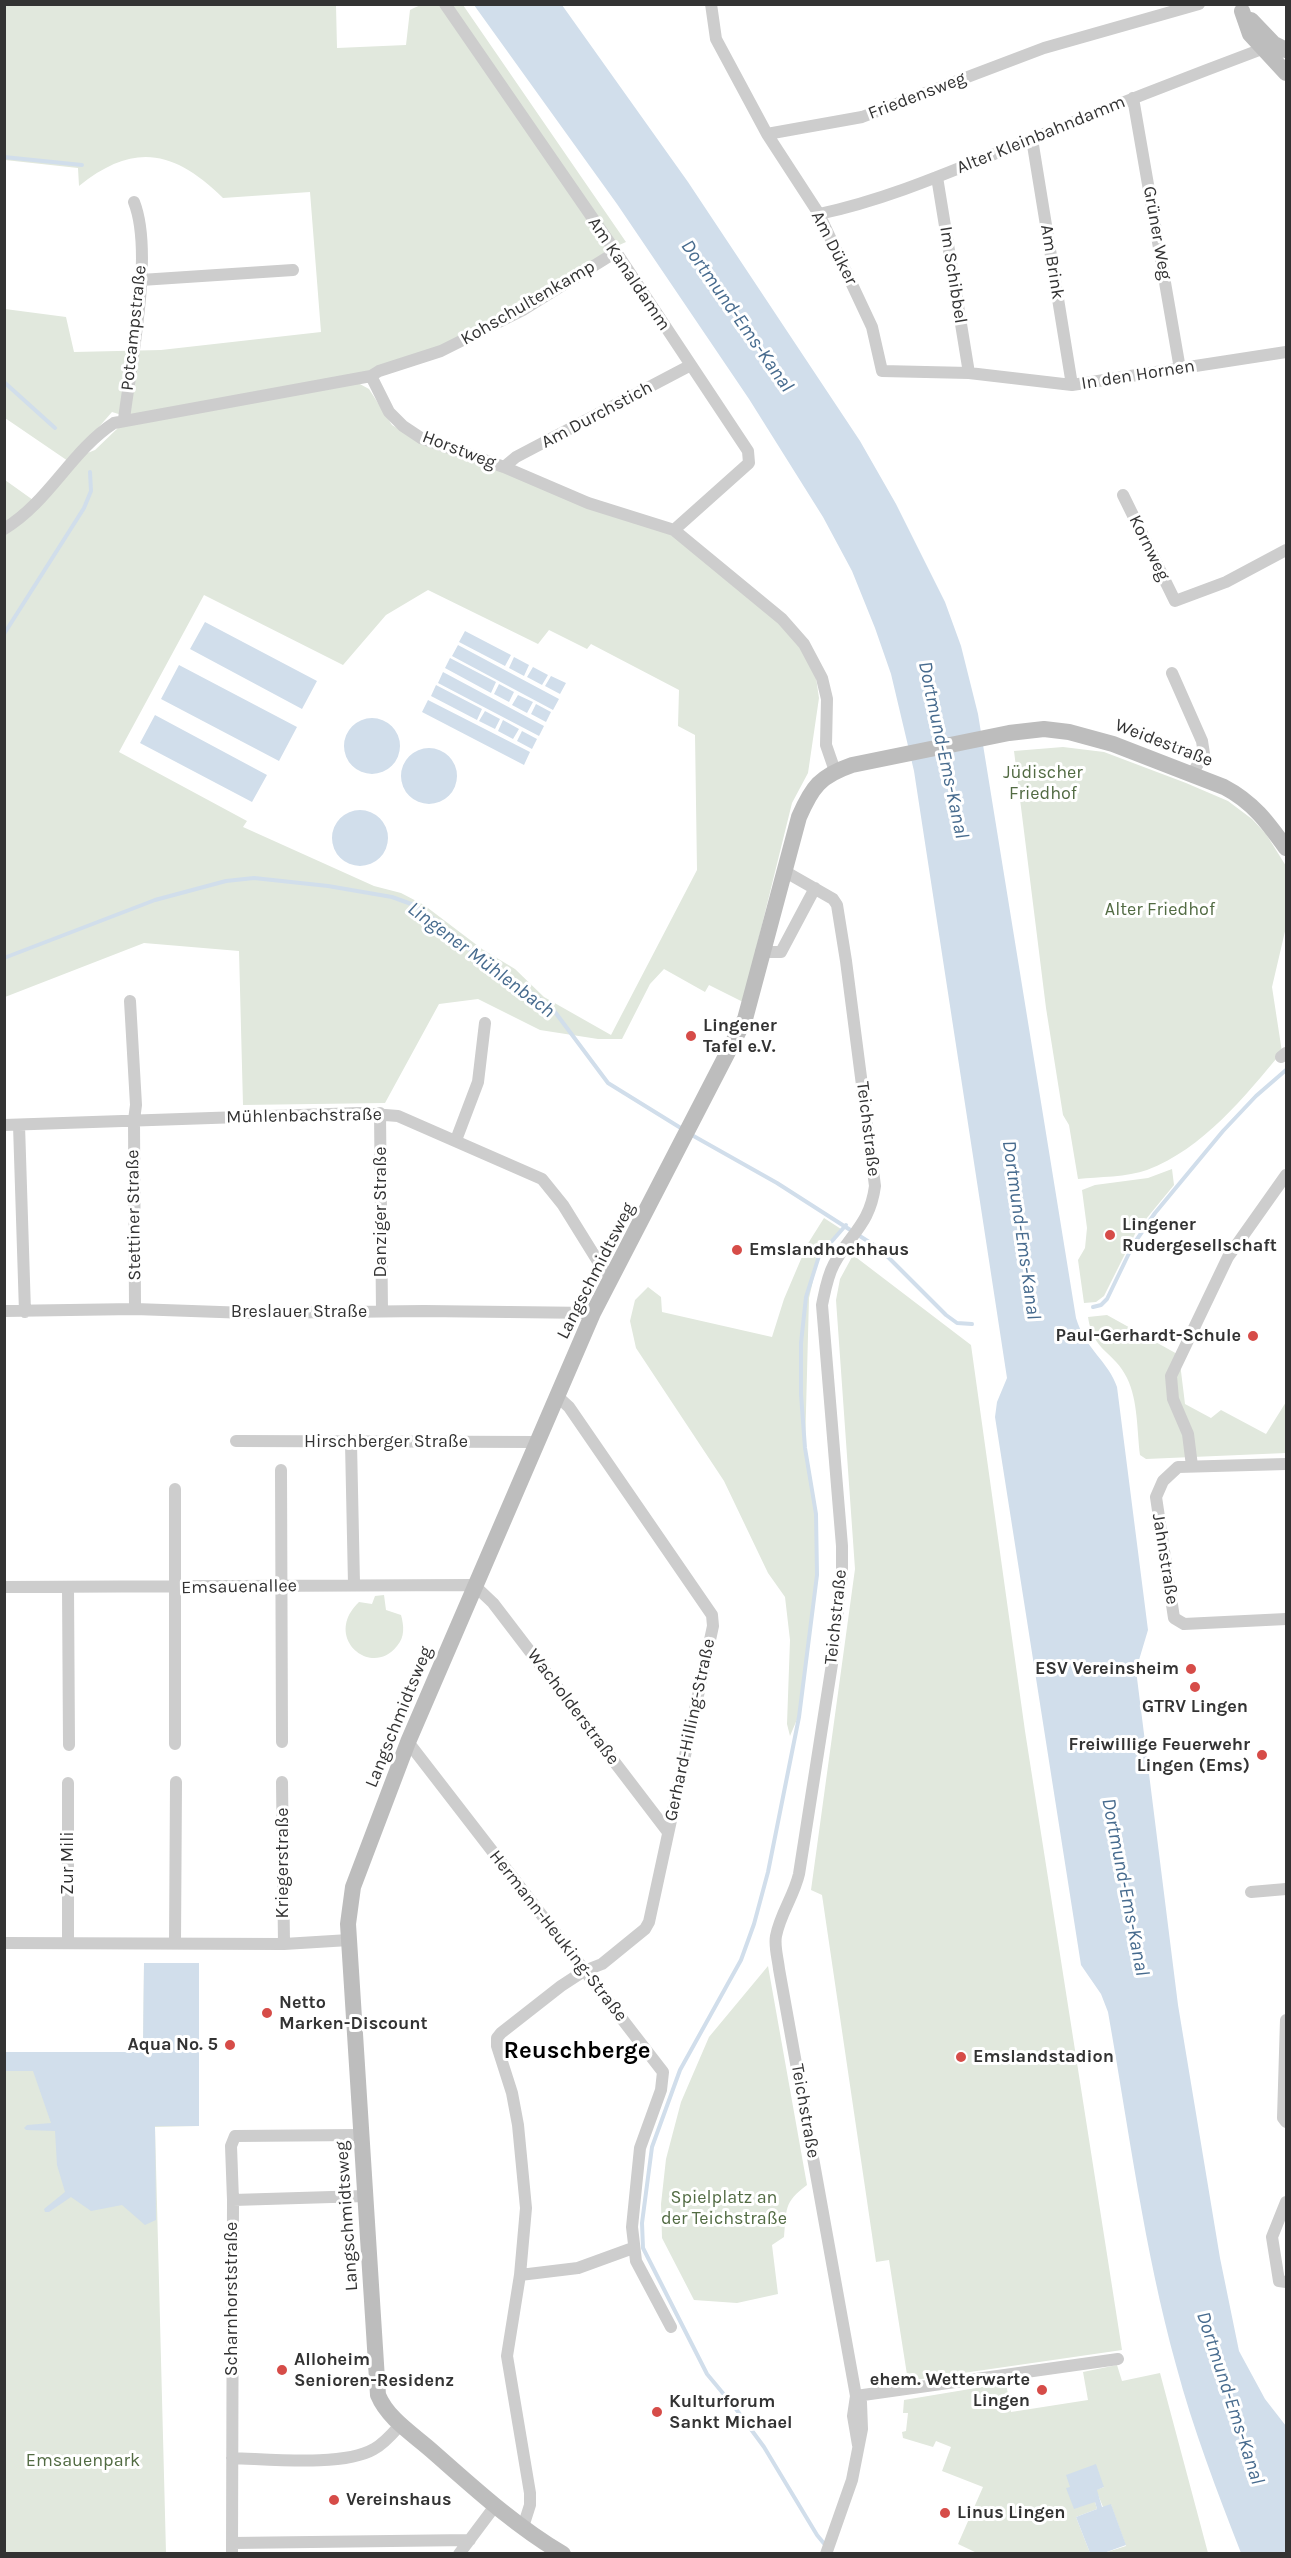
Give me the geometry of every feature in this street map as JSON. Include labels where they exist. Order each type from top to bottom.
[{"type":"street","name":"Am Kanaldamm","points":[[445,4],[616,252],[748,452],[749,463],[674,530]]},
{"type":"street","points":[[711,4],[716,39],[767,134]]},
{"type":"street","name":"Friedensweg","points":[[767,134],[862,117],[1044,48],[1199,4]]},
{"type":"street","points":[[1240,8],[1250,34],[1286,74]]},
{"type":"street","points":[[1240,8],[1274,44],[1287,50]]},
{"type":"street","name":"Alter Kleinbahndamm","points":[[819,214],[900,193],[1133,98],[1262,49]]},
{"type":"street","points":[[1286,74],[1287,67]]},
{"type":"street","name":"Grüner Weg","points":[[1133,98],[1180,369]]},
{"type":"street","name":"Am Düker","points":[[767,134],[819,214],[872,327],[882,371]]},
{"type":"street","name":"Am Brink","points":[[1032,139],[1072,385]]},
{"type":"street","name":"Im Schibbel","points":[[937,177],[969,373]]},
{"type":"street","name":"Potcampstraße","points":[[124,419],[141,280],[139,216],[134,202]]},
{"type":"street","name":"Kohschultenkamp","points":[[371,376],[379,371],[441,351],[513,315],[616,252]]},
{"type":"street","points":[[141,280],[293,270]]},
{"type":"street","name":"In den Hornen","points":[[882,371],[969,373],[1072,385],[1287,352]]},
{"type":"street","name":"Am Durchstich","points":[[504,467],[516,457],[691,365]]},
{"type":"street","points":[[4,529],[35,505],[97,436],[114,423],[124,419],[371,376]]},
{"type":"street","name":"Horstweg","points":[[371,376],[389,412],[403,426],[421,438],[504,467],[588,503],[674,530],[782,619],[804,644],[822,678],[827,699],[826,745],[835,771]]},
{"type":"street","name":"Kornweg","points":[[1123,495],[1175,601],[1226,582],[1287,550]]},
{"type":"street","points":[[1172,673],[1202,741],[1204,754],[1192,774]]},
{"type":"street","name":"Weidestraße","points":[[887,758],[1002,734],[1044,729],[1069,732],[1113,744],[1224,787],[1249,802],[1270,824],[1287,848]]},
{"type":"street","name":"Langschmidtsweg","points":[[563,2553],[495,2506],[401,2424],[383,2406],[378,2395],[349,1940],[349,1903],[408,1742],[593,1313],[745,1019],[761,952],[799,817],[808,795],[820,781],[835,771],[887,758]]},
{"type":"street","name":"Teichstraße","points":[[784,871],[833,899],[837,905],[875,1186],[873,1203],[867,1217],[828,1275],[822,1305],[842,1546],[841,1582],[832,1664],[799,1874],[796,1888],[782,1916],[776,1938],[779,1969],[856,2396],[853,2416],[858,2445],[852,2481],[826,2553]]},
{"type":"street","points":[[761,952],[781,952],[815,888]]},
{"type":"street","name":"Stettiner Straße","points":[[130,1000],[136,1105],[134,1120],[135,1309]]},
{"type":"street","points":[[456,1140],[478,1083],[485,1023]]},
{"type":"street","name":"Mühlenbachstraße","points":[[4,1125],[380,1113],[398,1116],[542,1179],[563,1206],[604,1271],[614,1274]]},
{"type":"street","name":"Danziger Straße","points":[[380,1113],[382,1311]]},
{"type":"street","points":[[19,1125],[25,1311]]},
{"type":"street","points":[[1287,1175],[1228,1257],[1171,1376],[1173,1399],[1188,1434],[1192,1466],[1287,1464]]},
{"type":"street","name":"Breslauer Straße","points":[[4,1311],[135,1309],[248,1313],[539,1311],[593,1313]]},
{"type":"street","name":"Gerhard-Hilling-Straße","points":[[520,2275],[526,2208],[524,2176],[512,2093],[496,2046],[497,2038],[552,1992],[584,1971],[602,1964],[645,1929],[650,1922],[713,1626],[712,1615],[569,1407],[557,1396]]},
{"type":"street","name":"Hirschberger Straße","points":[[236,1441],[536,1443]]},
{"type":"street","points":[[351,1443],[354,1584]]},
{"type":"street","name":"Jahnstraße","points":[[1192,1466],[1178,1467],[1162,1481],[1156,1497],[1174,1618],[1184,1624],[1287,1619]]},
{"type":"street","points":[[281,1470],[282,1742]]},
{"type":"street","points":[[175,1489],[176,1744]]},
{"type":"street","name":"Wacholderstraße","points":[[474,1585],[494,1603],[668,1832]]},
{"type":"street","name":"Emsauenallee","points":[[4,1587],[474,1585]]},
{"type":"street","points":[[68,1587],[69,1745]]},
{"type":"street","name":"Hermann-Heuking-Straße","points":[[408,1742],[663,2072],[661,2090],[640,2148],[632,2227],[636,2261],[671,2327]]},
{"type":"street","points":[[175,1943],[176,1782]]},
{"type":"street","name":"Kriegerstraße","points":[[282,1782],[284,1944]]},
{"type":"street","name":"Zur Mili","points":[[68,1783],[68,1943]]},
{"type":"street","points":[[1251,1892],[1287,1889]]},
{"type":"street","points":[[4,1943],[284,1944],[349,1940]]},
{"type":"street","points":[[1287,2020],[1282,2099],[1283,2118],[1287,2122]]},
{"type":"street","points":[[233,2200],[231,2146],[235,2136],[361,2135]]},
{"type":"street","name":"Scharnhorststraße","points":[[365,2196],[233,2200],[232,2548],[470,2540]]},
{"type":"street","points":[[1283,2281],[1272,2237],[1287,2202]]},
{"type":"street","points":[[523,2527],[530,2505],[530,2493],[507,2356],[520,2275],[578,2268],[633,2248]]},
{"type":"street","points":[[856,2396],[1118,2359]]},
{"type":"street","points":[[232,2458],[348,2458],[374,2449],[387,2440],[401,2424]]},
{"type":"street","points":[[459,2553],[495,2506]]},
{"type":"green space","points":[[426,4],[443,7],[609,245],[606,253],[521,306],[441,347],[369,371],[125,416],[112,412],[70,460],[95,450],[120,426],[358,383],[369,389],[392,425],[420,442],[682,534],[781,619],[814,664],[819,698],[808,773],[792,803],[743,1002],[709,985],[705,992],[664,969],[650,984],[622,1039],[598,1039],[540,1030],[478,999],[439,1004],[385,1103],[243,1105],[239,951],[144,943],[5,997],[5,480],[33,500],[68,461],[5,418],[5,309],[66,317],[74,352],[161,350],[321,332],[310,192],[223,198],[188,170],[153,158],[136,158],[118,163],[99,172],[79,186],[78,168],[5,160],[4,5],[336,5],[337,48],[406,45],[410,10]],"holes":[[[428,590],[538,644],[549,630],[587,649],[591,644],[679,690],[678,726],[695,735],[697,870],[611,1035],[544,997],[515,969],[482,949],[424,905],[401,893],[374,886],[243,827],[247,821],[119,752],[204,595],[343,665],[386,615]]]},
{"type":"green space","points":[[449,5],[463,5],[626,242],[617,246]]},
{"type":"green space","name":"Alter Friedhof","points":[[1063,747],[1104,752],[1228,801],[1252,819],[1266,834],[1286,866],[1286,927],[1272,987],[1282,1052],[1238,1103],[1205,1135],[1167,1161],[1131,1174],[1078,1179],[1069,1125],[1063,1115],[1046,1008],[1014,751]]},
{"type":"green space","name":"Lingener Rudergesellschaft","points":[[1172,1169],[1174,1185],[1137,1230],[1104,1296],[1096,1302],[1084,1303],[1078,1260],[1085,1248],[1087,1228],[1082,1190],[1095,1185],[1148,1178]]},
{"type":"green space","points":[[824,1218],[841,1229],[819,1255],[809,1298],[805,1448],[815,1514],[817,1575],[798,1717],[790,1736],[787,1724],[790,1640],[785,1597],[768,1573],[724,1481],[636,1348],[630,1321],[635,1300],[648,1287],[661,1297],[662,1312],[772,1337],[784,1299],[807,1245]]},
{"type":"green space","name":"Emslandstadion","points":[[853,1255],[971,1345],[1025,1731],[1122,2350],[908,2381],[889,2260],[876,2262],[822,1895],[811,1890],[855,1569],[836,1300],[840,1279]]},
{"type":"green space","points":[[1107,1315],[1179,1355],[1185,1404],[1211,1418],[1221,1410],[1266,1434],[1286,1402],[1286,1453],[1146,1459],[1140,1455],[1131,1387],[1122,1369],[1094,1338],[1088,1317]]},
{"type":"green space","points":[[384,1595],[386,1610],[401,1615],[403,1635],[397,1646],[386,1655],[375,1658],[364,1656],[354,1649],[348,1640],[346,1628],[349,1615],[359,1602],[372,1604],[375,1596]]},
{"type":"green space","name":"Emsauenpark","points":[[144,1963],[199,1963],[199,2126],[155,2127],[166,2553],[5,2553],[4,2052],[143,2052]]},
{"type":"green space","name":"Spielplatz an der Teichstraße","points":[[768,1966],[807,2185],[790,2202],[786,2213],[784,2237],[772,2245],[778,2294],[737,2303],[694,2300],[662,2238],[661,2204],[666,2159],[681,2102],[709,2037]]},
{"type":"green space","points":[[1117,2365],[1122,2381],[1160,2373],[1208,2553],[1104,2553],[1126,2546],[1111,2505],[1103,2507],[1096,2490],[1104,2487],[1067,2488],[1095,2502],[1097,2509],[1076,2517],[1090,2553],[977,2553],[958,2544],[983,2487],[942,2471],[951,2447],[936,2441],[933,2447],[903,2438],[902,2432],[906,2431],[908,2413],[903,2413],[904,2400],[1006,2383],[1011,2412],[1088,2400],[1083,2372]]},
{"type":"water","name":"Dortmund-Ems-Kanal","points":[[474,5],[562,5],[688,182],[860,441],[896,504],[945,602],[961,646],[978,714],[1076,1318],[1085,1338],[1117,1387],[1148,1630],[1136,1670],[1178,2005],[1220,2258],[1239,2351],[1265,2399],[1286,2426],[1286,2553],[1241,2553],[1206,2460],[1183,2389],[1155,2278],[1108,2012],[1101,1994],[1081,1965],[995,1417],[997,1402],[1007,1378],[914,771],[891,674],[852,571],[823,517],[749,399],[617,204]]},
{"type":"water","points":[[205,622],[317,681],[302,709],[190,649]]},
{"type":"water","points":[[465,631],[511,655],[505,666],[459,642]]},
{"type":"water","points":[[458,645],[559,699],[553,710],[452,656]]},
{"type":"water","points":[[514,657],[529,665],[524,676],[509,668]]},
{"type":"water","points":[[450,658],[496,682],[491,693],[445,668]]},
{"type":"water","points":[[179,665],[297,727],[279,761],[161,699]]},
{"type":"water","points":[[533,667],[548,675],[542,685],[527,677]]},
{"type":"water","points":[[443,672],[544,726],[539,736],[438,683]]},
{"type":"water","points":[[551,676],[566,683],[560,694],[545,686]]},
{"type":"water","points":[[499,684],[514,692],[509,702],[494,694]]},
{"type":"water","points":[[436,685],[482,709],[477,720],[431,696]]},
{"type":"water","points":[[518,695],[533,702],[527,713],[512,705]]},
{"type":"water","points":[[428,700],[530,752],[524,765],[422,712]]},
{"type":"water","points":[[536,704],[551,712],[546,722],[531,714]]},
{"type":"water","points":[[485,711],[500,719],[495,729],[479,721]]},
{"type":"water","points":[[155,715],[267,775],[252,802],[140,743]]},
{"type":"water","points":[[366,718],[378,718],[392,726],[400,740],[398,757],[392,766],[378,774],[366,774],[349,762],[344,752],[344,740],[356,723]]},
{"type":"water","points":[[503,720],[519,729],[513,739],[498,731]]},
{"type":"water","points":[[522,731],[537,739],[532,749],[517,741]]},
{"type":"water","points":[[423,748],[435,748],[449,756],[457,770],[455,787],[449,796],[435,804],[423,804],[406,792],[401,782],[401,770],[413,753]]},
{"type":"water","points":[[354,810],[366,810],[376,814],[384,822],[388,838],[384,854],[376,862],[366,866],[354,866],[344,862],[336,854],[332,844],[332,832],[336,822],[344,814]]},
{"type":"water","points":[[144,1963],[199,1963],[199,2126],[155,2126],[156,2220],[145,2225],[122,2205],[91,2211],[71,2197],[49,2212],[45,2212],[44,2209],[65,2192],[57,2165],[55,2131],[24,2128],[27,2125],[51,2123],[33,2071],[5,2071],[5,2052],[143,2052]]},
{"type":"water","points":[[1096,2464],[1104,2487],[1097,2490],[1102,2507],[1111,2504],[1126,2545],[1104,2553],[1090,2553],[1076,2517],[1097,2509],[1095,2502],[1074,2509],[1066,2488],[1070,2487],[1066,2475]]},
{"type":"waterway","points":[[4,157],[82,165]]},
{"type":"waterway","points":[[4,382],[55,428]]},
{"type":"waterway","points":[[4,634],[84,508],[91,491],[90,472]]},
{"type":"waterway","name":"Lingener Mühlenbach","points":[[4,958],[155,900],[226,881],[254,878],[328,886],[392,897],[414,905],[442,925],[462,944],[552,1008],[608,1083],[684,1130]]},
{"type":"waterway","name":"Lingener Mühlenbach","points":[[1093,1307],[1101,1305],[1107,1299],[1133,1245],[1155,1213],[1223,1131],[1256,1096],[1286,1070]]},
{"type":"waterway","name":"Lingener Mühlenbach","points":[[690,1134],[777,1183],[880,1249],[946,1315],[957,1323],[972,1324]]},
{"type":"waterway","points":[[826,2546],[764,2447],[707,2374],[643,2248],[642,2223],[652,2147],[680,2070],[741,1960],[754,1924],[768,1872],[799,1717],[817,1575],[816,1514],[805,1448],[801,1394],[801,1343],[806,1297],[819,1256],[846,1225]]},
{"type":"place","name":"Lingener Tafel e.V.","points":[[691,1036]]},
{"type":"place","name":"Lingener Rudergesellschaft","points":[[1110,1235]]},
{"type":"place","name":"Emslandhochhaus","points":[[737,1250]]},
{"type":"place","name":"Paul-Gerhardt-Schule","points":[[1253,1336]]},
{"type":"place","name":"ESV Vereinsheim","points":[[1191,1669]]},
{"type":"place","name":"GTRV Lingen","points":[[1195,1687]]},
{"type":"place","name":"Freiwillige Feuerwehr Lingen (Ems)","points":[[1262,1755]]},
{"type":"place","name":"Netto Marken-Discount","points":[[267,2013]]},
{"type":"place","name":"Aqua No. 5","points":[[230,2045]]},
{"type":"place","name":"Emslandstadion","points":[[961,2057]]},
{"type":"place","name":"Alloheim Senioren-Residenz","points":[[282,2370]]},
{"type":"place","name":"ehem. Wetterwarte Lingen","points":[[1042,2390]]},
{"type":"place","name":"Kulturforum Sankt Michael","points":[[657,2412]]},
{"type":"place","name":"Vereinshaus","points":[[334,2500]]},
{"type":"place","name":"Linus Lingen","points":[[945,2513]]},
{"type":"district","name":"Reuschberge","points":[[577,2051]]},
{"type":"park label","name":"Jüdischer Friedhof","points":[[1043,783]]}]
